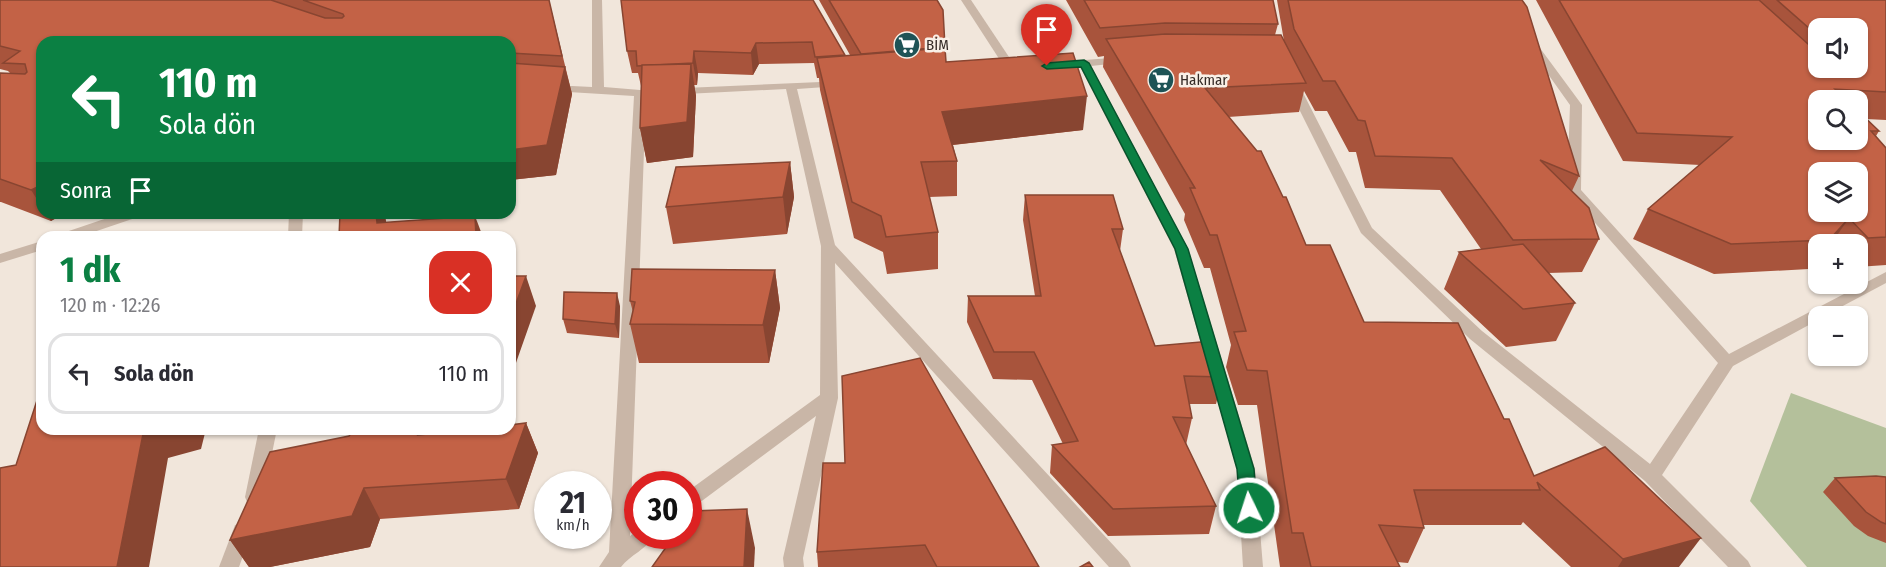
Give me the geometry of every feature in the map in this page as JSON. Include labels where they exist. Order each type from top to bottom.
[{"type":"street","points":[[597,0],[598,90]]},
{"type":"street","points":[[966,0],[1010,69]]},
{"type":"street","points":[[1527,38],[1576,105],[1574,191],[1727,362]]},
{"type":"street","points":[[1042,66],[1139,59]]},
{"type":"street","points":[[1084,63],[1181,249],[1246,469],[1253,567]]},
{"type":"street","points":[[1285,68],[1366,230],[1476,335],[1652,476],[1741,567]]},
{"type":"street","points":[[543,87],[640,93],[858,82]]},
{"type":"street","points":[[791,87],[828,246],[829,398],[793,558],[794,567]]},
{"type":"street","points":[[614,561],[640,93]]},
{"type":"street","points":[[83,231],[118,219]]},
{"type":"street","points":[[828,246],[1121,567]]},
{"type":"street","points":[[0,259],[36,247]]},
{"type":"street","points":[[1652,476],[1727,362],[1886,277]]},
{"type":"street","points":[[702,491],[829,398]]},
{"type":"street","points":[[229,567],[254,499],[267,435]]},
{"type":"street","points":[[614,561],[628,549]]},
{"type":"green space","points":[[1791,393],[1886,428],[1886,567],[1807,567],[1750,501]]},
{"type":"building","points":[[0,0],[271,0],[325,18],[342,18],[343,14],[303,0],[549,0],[562,56],[516,53],[516,36],[36,36],[36,188],[31,190],[0,179],[0,73],[25,74],[27,72],[25,64],[3,63],[20,51],[0,46]]},
{"type":"building","points":[[621,0],[813,0],[845,55],[815,57],[812,42],[756,43],[751,53],[694,51],[693,63],[637,66],[636,51],[627,51]]},
{"type":"building","points":[[829,0],[937,0],[943,10],[945,47],[861,54]]},
{"type":"building","points":[[1084,0],[1273,0],[1278,24],[1165,23],[1100,28]]},
{"type":"building","points":[[1288,0],[1522,0],[1527,7],[1579,176],[1540,160],[1589,208],[1599,239],[1513,240],[1452,158],[1375,156],[1365,121],[1358,120],[1335,81],[1323,81],[1294,29]]},
{"type":"building","points":[[1559,0],[1759,0],[1808,44],[1808,78],[1868,78],[1868,18],[1808,18],[1808,27],[1777,0],[1886,0],[1886,92],[1808,90],[1808,150],[1868,150],[1868,120],[1879,131],[1871,131],[1886,148],[1886,237],[1868,238],[1868,234],[1864,234],[1853,222],[1868,222],[1868,162],[1808,162],[1808,222],[1845,222],[1834,234],[1808,234],[1808,241],[1731,244],[1648,209],[1732,137],[1637,133]]},
{"type":"building","points":[[1165,34],[1281,35],[1306,83],[1205,88],[1257,151],[1261,151],[1283,197],[1286,197],[1306,245],[1330,245],[1364,322],[1458,323],[1504,419],[1509,419],[1534,476],[1605,447],[1701,538],[1623,559],[1537,482],[1540,490],[1414,490],[1424,528],[1379,525],[1400,567],[1311,567],[1303,533],[1292,533],[1267,371],[1247,370],[1234,332],[1246,331],[1217,235],[1210,235],[1190,188],[1195,188],[1106,39]]},
{"type":"building","points":[[945,48],[946,62],[1073,53],[1087,96],[942,112],[957,161],[921,162],[938,232],[886,237],[881,216],[852,202],[817,58]]},
{"type":"building","points":[[516,63],[565,67],[547,145],[516,149]]},
{"type":"building","points":[[691,64],[687,122],[640,128],[642,65]]},
{"type":"building","points":[[790,162],[783,197],[666,207],[676,167]]},
{"type":"building","points":[[1025,195],[1113,195],[1123,229],[1112,229],[1155,346],[1212,341],[1223,377],[1184,376],[1192,418],[1173,417],[1216,506],[1113,509],[1052,445],[1078,441],[1034,352],[994,352],[968,296],[1041,296]]},
{"type":"building","points":[[340,219],[377,219],[377,223],[475,219],[476,231],[339,231]]},
{"type":"building","points":[[1523,244],[1575,303],[1523,309],[1459,252]]},
{"type":"building","points":[[632,269],[775,270],[763,325],[630,324],[635,302],[630,301]]},
{"type":"building","points":[[516,276],[526,276],[516,304]]},
{"type":"building","points":[[564,292],[617,293],[615,324],[563,319]]},
{"type":"building","points":[[920,358],[1039,567],[937,567],[925,545],[817,552],[823,463],[845,463],[842,376]]},
{"type":"building","points":[[36,403],[36,435],[143,435],[117,567],[0,567],[0,468],[16,465]]},
{"type":"building","points":[[526,423],[506,479],[364,488],[352,516],[230,540],[270,452],[350,435],[516,435],[516,424]]},
{"type":"building","points":[[1886,477],[1886,524],[1866,512],[1835,478]]},
{"type":"building","points":[[747,509],[744,567],[652,567],[665,549],[702,549],[702,511]]},
{"type":"building","points":[[1089,562],[1093,567],[1080,567]]},
{"type":"place","name":"BİM","points":[[907,45]]},
{"type":"place","name":"Hakmar","points":[[1161,80]]},
{"type":"route","points":[[1047,66],[1084,63],[1181,249],[1246,469],[1249,508]]}]
